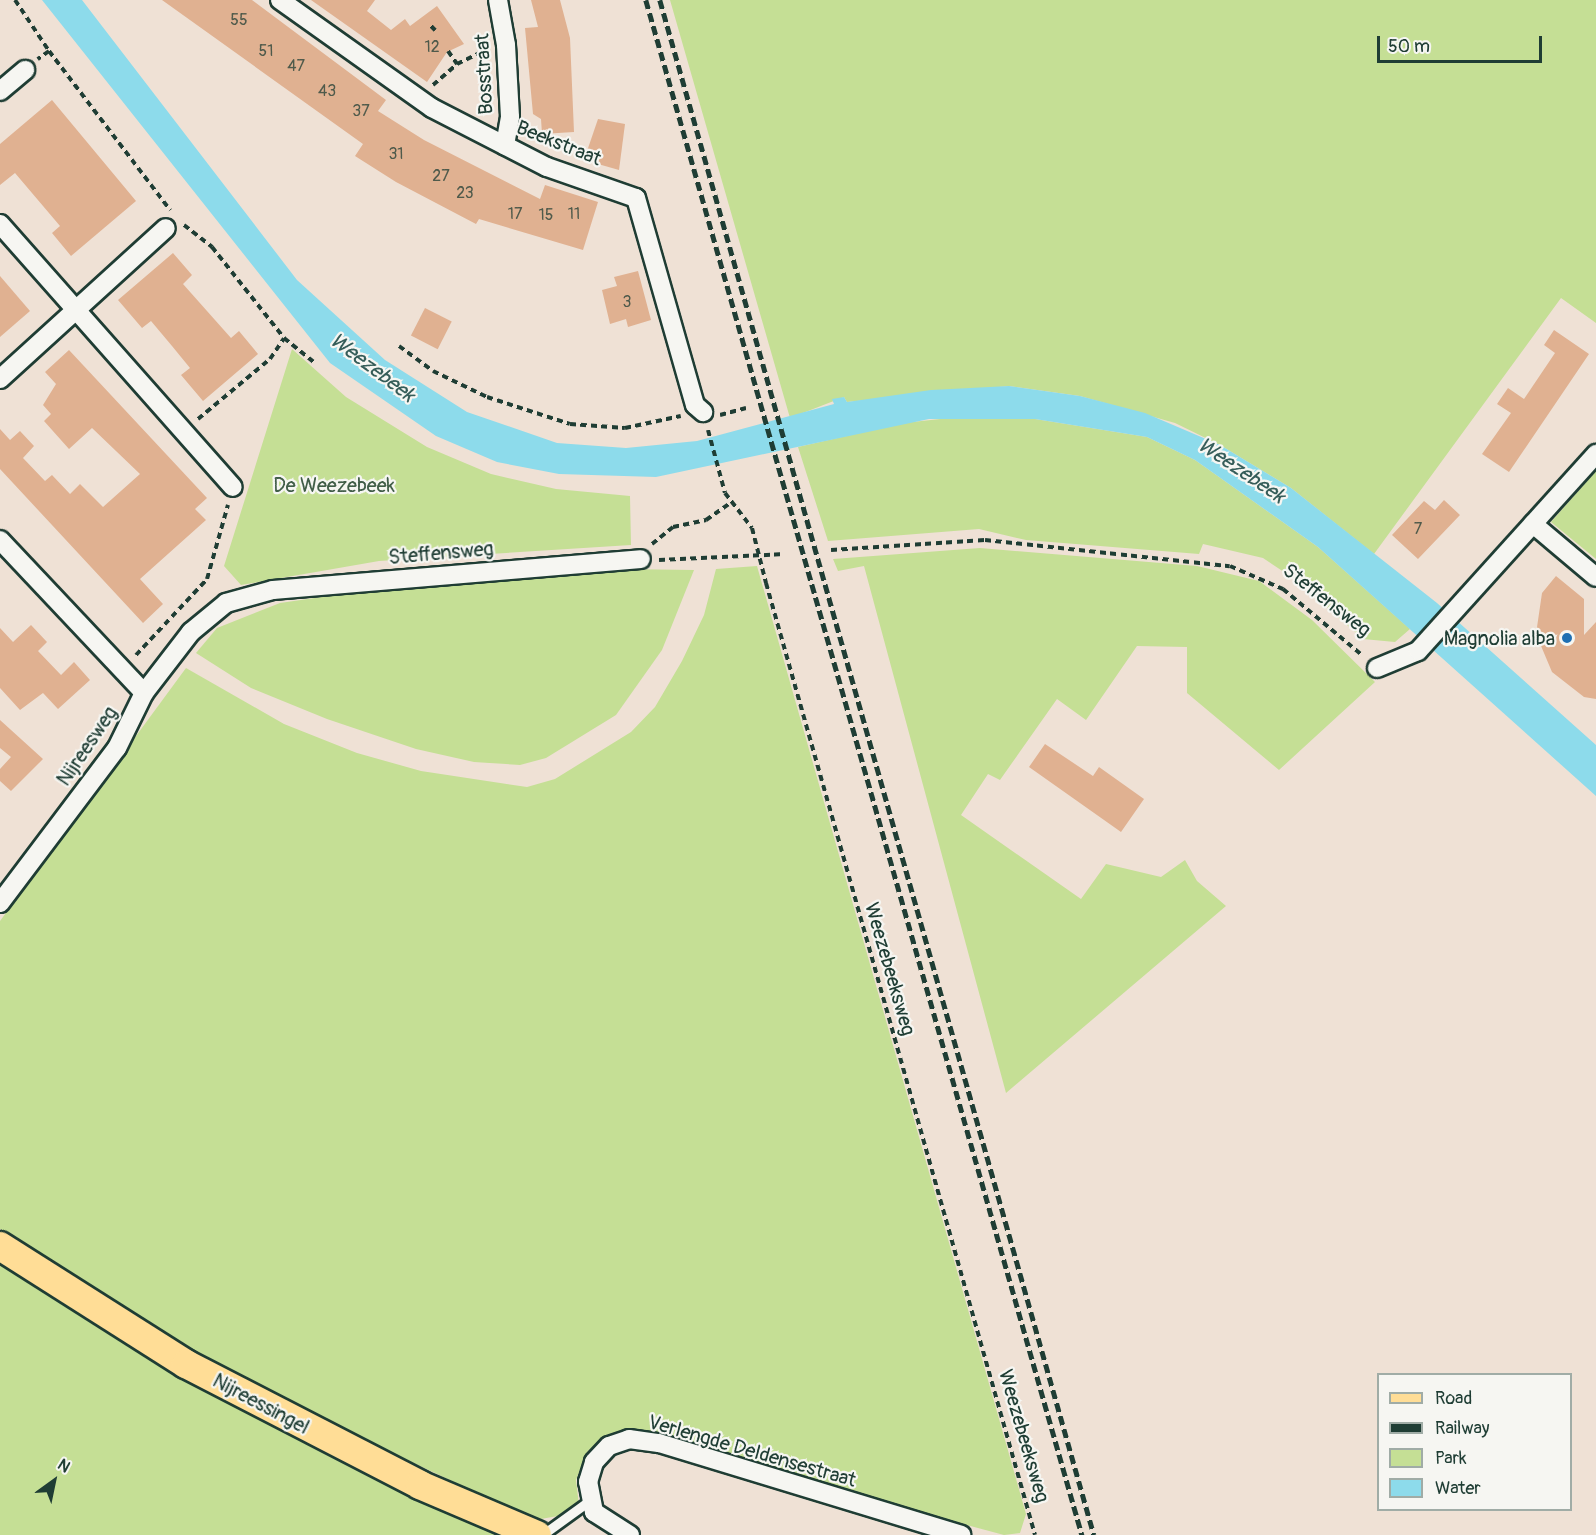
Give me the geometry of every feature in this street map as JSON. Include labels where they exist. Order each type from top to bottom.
[{"type":"main road","name":"Nijreessingel","points":[[0,1246],[186,1364],[420,1485],[537,1535]]},
{"type":"street","name":"Beekstraat","points":[[280,0],[422,102],[505,146],[636,198],[695,405],[708,416]]},
{"type":"street","name":"Bosstraat","points":[[498,0],[506,45],[510,117],[505,146]]},
{"type":"street","points":[[0,91],[25,70]]},
{"type":"street","points":[[0,224],[73,310],[232,487]]},
{"type":"street","points":[[0,379],[73,310],[166,228]]},
{"type":"street","points":[[1377,668],[1418,651],[1596,454]]},
{"type":"street","points":[[1533,524],[1596,577]]},
{"type":"street","points":[[0,540],[123,668],[144,693]]},
{"type":"street","name":"Steffensweg","points":[[144,693],[192,632],[226,603],[251,596],[641,559]]},
{"type":"street","name":"Nijreesweg","points":[[0,903],[117,748],[144,693]]},
{"type":"street","name":"Verlengde Deldensestraat","points":[[590,1501],[594,1462],[609,1446],[629,1439],[658,1443],[961,1535]]},
{"type":"street","points":[[590,1501],[594,1512],[630,1535]]},
{"type":"lane","points":[[542,1535],[590,1501]]},
{"type":"path","points":[[15,0],[49,51],[173,213],[212,247],[284,338],[314,362]]},
{"type":"path","points":[[422,102],[435,81],[457,64],[506,45]]},
{"type":"path","points":[[25,70],[49,51]]},
{"type":"path","points":[[448,51],[457,64]]},
{"type":"path","points":[[183,432],[270,359],[284,338]]},
{"type":"path","points":[[399,346],[460,384],[519,411],[570,424],[626,428],[746,408]]},
{"type":"path","name":"Weezebeeksweg","points":[[708,416],[723,488],[730,503],[752,528],[1035,1535]]},
{"type":"path","points":[[123,668],[207,579],[232,487]]},
{"type":"path","points":[[641,559],[662,534],[714,516],[730,503]]},
{"type":"path","name":"Steffensweg","points":[[831,550],[985,540],[1230,566],[1283,589],[1377,668]]},
{"type":"path","points":[[641,559],[784,554]]},
{"type":"green space","points":[[670,0],[1596,0],[1596,323],[1561,298],[1374,554],[1291,488],[1220,445],[1175,423],[1080,396],[1009,386],[847,402],[844,397],[790,418]]},
{"type":"green space","name":"De Weezebeek","points":[[292,349],[346,397],[427,447],[491,474],[556,489],[630,496],[631,545],[379,561],[241,585],[224,566]]},
{"type":"green space","points":[[968,416],[1035,419],[1147,437],[1195,460],[1318,547],[1410,629],[1395,642],[1363,639],[1296,580],[1263,558],[1203,544],[1199,554],[1026,540],[979,529],[828,541],[798,447],[903,423]]},
{"type":"green space","points":[[1596,471],[1596,559],[1551,522]]},
{"type":"green space","points":[[980,548],[1197,566],[1259,581],[1312,620],[1375,682],[1279,770],[1187,693],[1187,647],[1137,646],[1086,720],[1057,699],[1000,780],[988,774],[961,815],[1081,899],[1106,864],[1161,877],[1185,860],[1197,881],[1226,906],[1006,1093],[864,566],[838,571],[833,559]]},
{"type":"green space","points":[[757,566],[1026,1514],[1020,1533],[1004,1535],[803,1481],[632,1428],[608,1435],[588,1451],[576,1480],[579,1505],[558,1516],[535,1520],[307,1413],[192,1350],[0,1229],[0,921],[186,668],[284,724],[357,753],[421,771],[527,787],[555,779],[631,732],[655,707],[682,661],[704,615],[716,569]]},
{"type":"green space","points":[[621,569],[694,570],[662,650],[616,715],[546,758],[520,765],[474,762],[416,749],[327,719],[251,688],[196,653],[217,628],[280,603],[384,588]]},
{"type":"green space","points":[[0,1261],[179,1374],[293,1437],[503,1535],[0,1535]]},
{"type":"water","name":"Weezebeek","points":[[42,0],[82,0],[297,280],[385,360],[467,412],[557,443],[626,448],[697,441],[834,404],[832,399],[844,397],[847,402],[931,390],[1009,386],[1080,396],[1145,413],[1220,445],[1291,488],[1437,603],[1596,745],[1596,796],[1318,547],[1195,460],[1147,437],[1035,419],[929,419],[656,477],[559,474],[497,462],[436,436],[330,363]]},
{"type":"building","points":[[162,0],[252,0],[386,100],[378,111],[424,140],[540,199],[545,185],[598,202],[583,250],[479,219],[476,224],[396,182],[355,156],[363,144]]},
{"type":"building","points":[[311,0],[375,0],[367,11],[391,30],[405,19],[410,26],[437,6],[464,44],[447,52],[427,82]]},
{"type":"building","points":[[531,0],[560,0],[570,38],[574,132],[542,134],[541,119],[533,114],[525,28],[538,27]]},
{"type":"building","points":[[52,100],[136,201],[71,256],[52,233],[60,226],[15,173],[0,185],[0,144]]},
{"type":"building","points":[[598,119],[625,124],[619,170],[584,160]]},
{"type":"building","points":[[173,253],[192,275],[183,284],[231,338],[239,331],[258,354],[203,401],[181,375],[190,368],[151,321],[142,328],[118,300]]},
{"type":"building","points":[[638,271],[651,320],[628,327],[626,319],[610,324],[602,290],[617,286],[614,277]]},
{"type":"building","points":[[0,276],[30,311],[0,337]]},
{"type":"building","points":[[425,308],[452,322],[438,349],[411,336]]},
{"type":"building","points":[[1554,330],[1589,354],[1509,472],[1482,454],[1511,413],[1497,404],[1508,388],[1524,399],[1555,353],[1544,345]]},
{"type":"building","points":[[69,350],[207,498],[195,509],[206,520],[140,579],[163,604],[143,623],[0,469],[0,429],[10,440],[20,431],[34,446],[23,458],[45,481],[52,475],[70,494],[80,484],[103,507],[140,474],[92,428],[69,449],[44,421],[51,414],[43,405],[56,384],[45,372]]},
{"type":"building","points":[[1444,500],[1460,515],[1418,559],[1392,535],[1424,501],[1435,510]]},
{"type":"building","name":"Magnolia alba","points":[[1556,576],[1584,599],[1584,635],[1596,622],[1596,699],[1584,697],[1552,672],[1536,634],[1542,593]]},
{"type":"building","points":[[31,625],[47,642],[38,651],[61,675],[74,662],[90,680],[58,709],[43,693],[20,710],[0,688],[0,628],[13,642]]},
{"type":"building","points":[[0,720],[43,759],[11,791],[0,781],[0,769],[11,757],[0,748]]},
{"type":"building","points":[[1045,744],[1093,776],[1099,767],[1144,799],[1121,832],[1029,767]]},
{"type":"railway","points":[[646,0],[1082,1535]]},
{"type":"railway","points":[[660,0],[1094,1535]]},
{"type":"place","name":"Magnolia alba","points":[[1567,638]]}]
